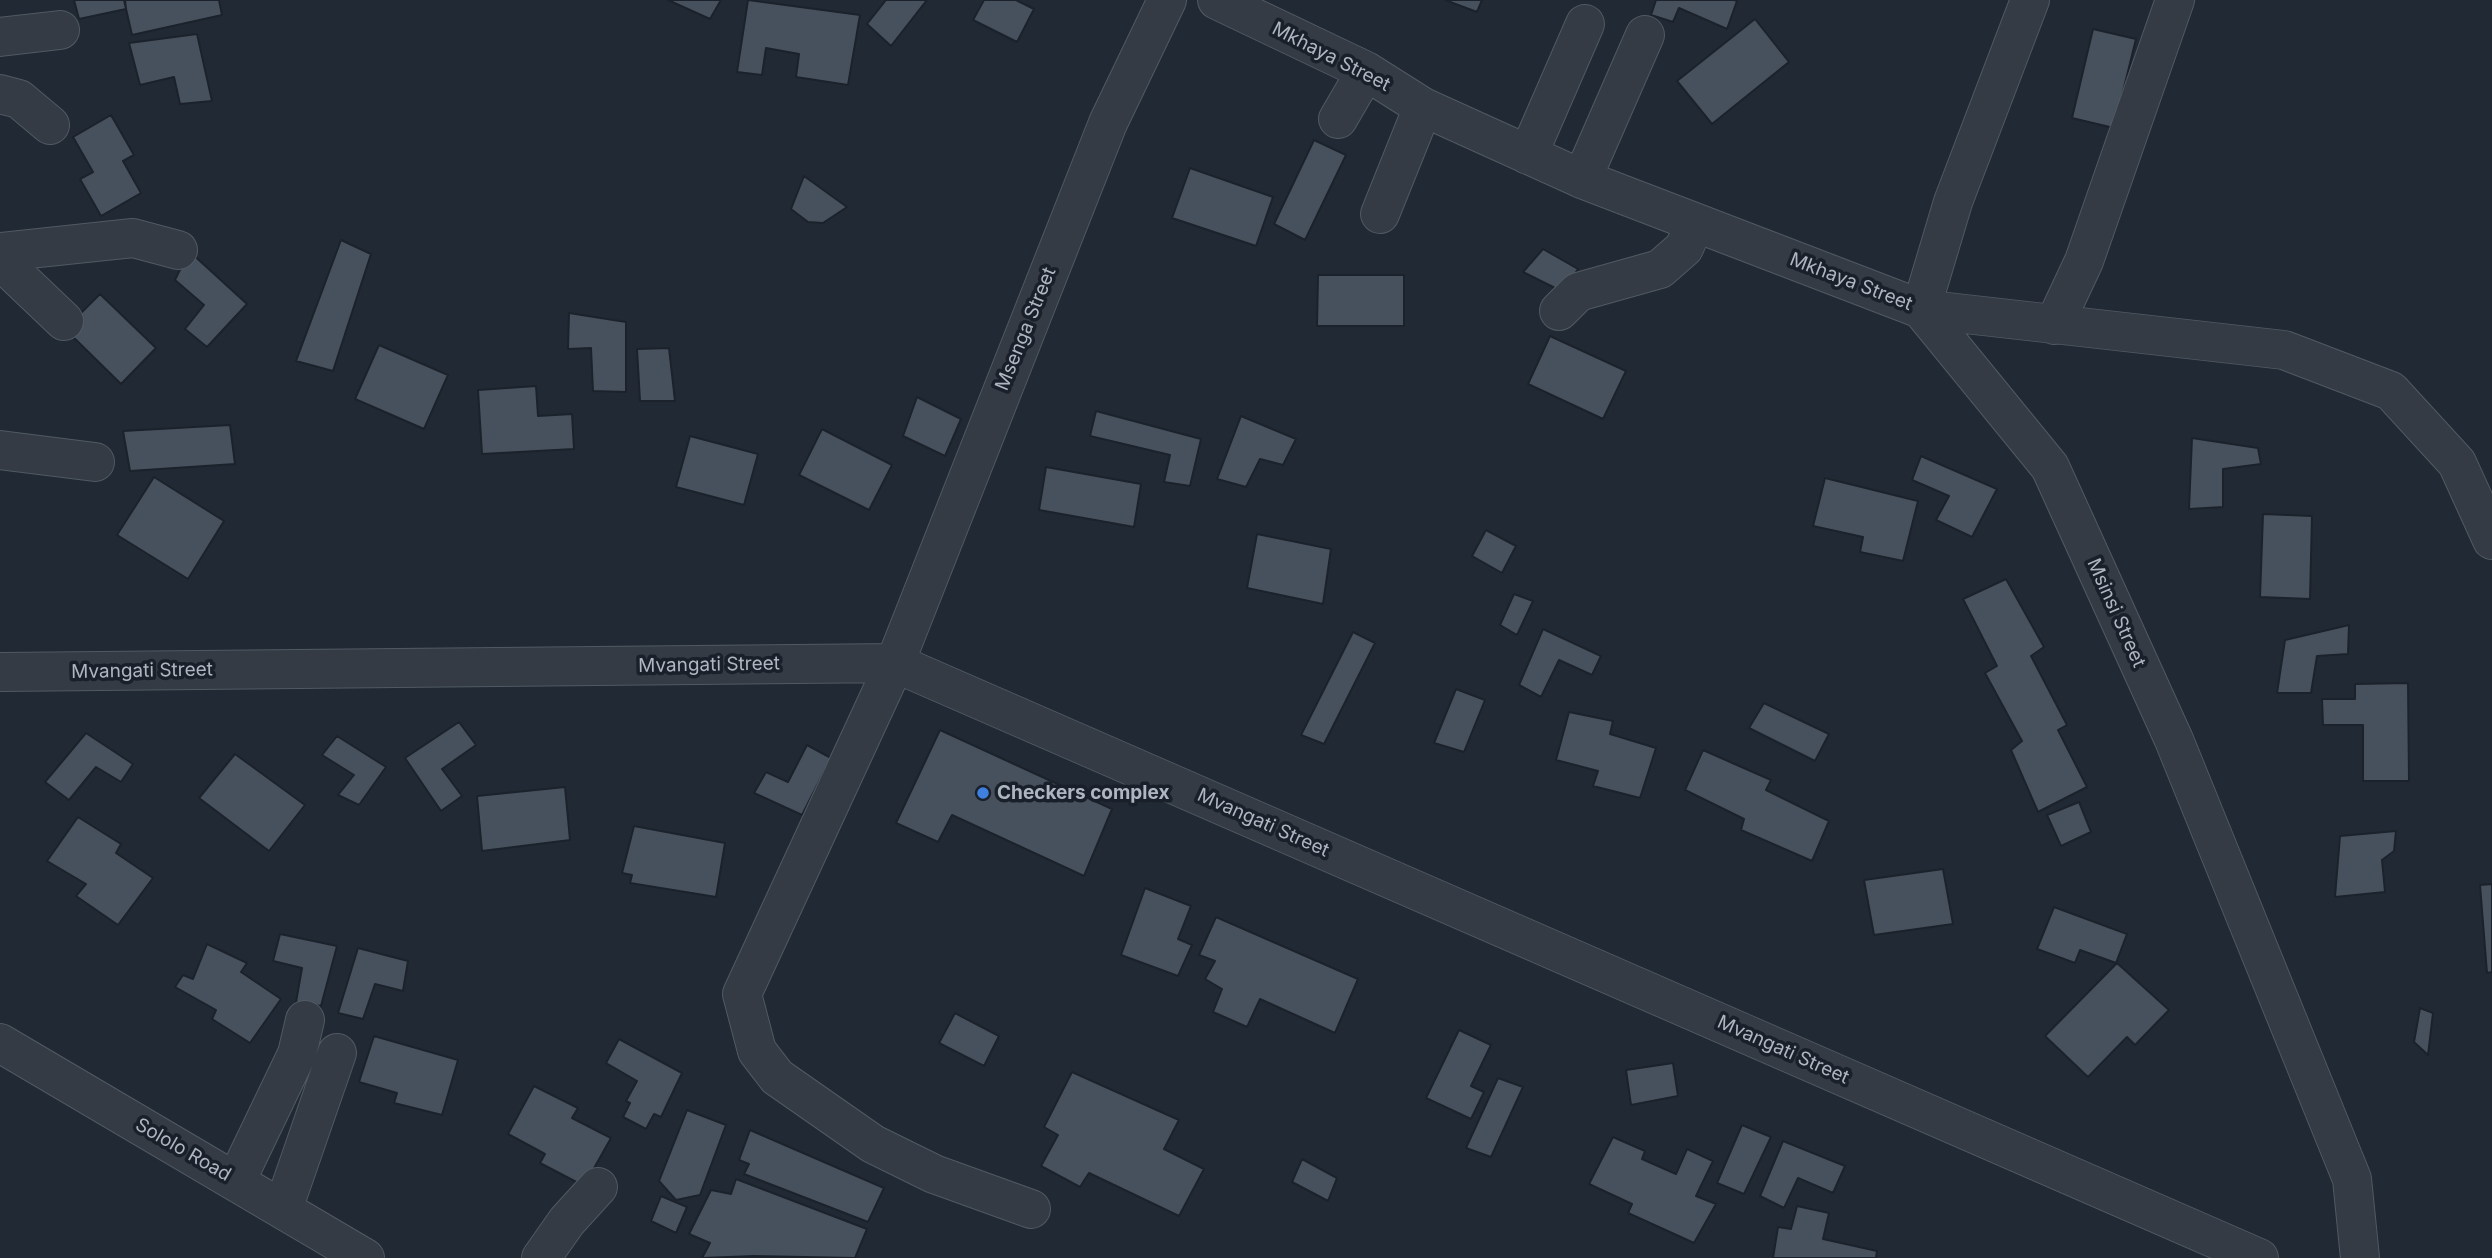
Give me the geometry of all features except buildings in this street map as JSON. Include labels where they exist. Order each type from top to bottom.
[{"type":"street","name":"Msenga Street","points":[[1031,1209],[934,1174],[857,1133],[777,1077],[757,1051],[747,1022],[742,994],[895,663],[1108,123],[1167,0]]},
{"type":"street","name":"Mkhaya Street","points":[[1217,0],[1366,71],[1423,107],[1582,179],[1921,309],[2054,325],[2113,328],[2284,350],[2391,391],[2457,463],[2492,540]]},
{"type":"street","points":[[1921,309],[1953,202],[2030,0]]},
{"type":"street","points":[[2054,325],[2084,261],[2175,0]]},
{"type":"street","points":[[1528,155],[1585,24]]},
{"type":"street","points":[[0,37],[60,30]]},
{"type":"street","points":[[1582,179],[1645,34]]},
{"type":"street","points":[[1338,119],[1366,71]]},
{"type":"street","points":[[0,94],[19,99],[50,125]]},
{"type":"street","points":[[1380,214],[1423,107]]},
{"type":"street","points":[[1559,311],[1578,292],[1660,269],[1684,248],[1695,223]]},
{"type":"street","points":[[0,252],[133,238],[178,250]]},
{"type":"street","points":[[0,260],[64,321]]},
{"type":"street","name":"Msinsi Street","points":[[1921,309],[2050,467],[2174,740],[2352,1179],[2360,1258]]},
{"type":"street","points":[[0,450],[95,463]]},
{"type":"street","name":"Mvangati Street","points":[[0,672],[895,663],[2259,1258]]},
{"type":"street","points":[[236,1181],[298,1054],[306,1020]]},
{"type":"street","name":"Sololo Road","points":[[0,1042],[365,1258]]},
{"type":"street","points":[[283,1209],[337,1053]]},
{"type":"street","points":[[541,1258],[567,1221],[598,1187]]},
{"type":"place","name":"Checkers complex","points":[[983,793]]}]
